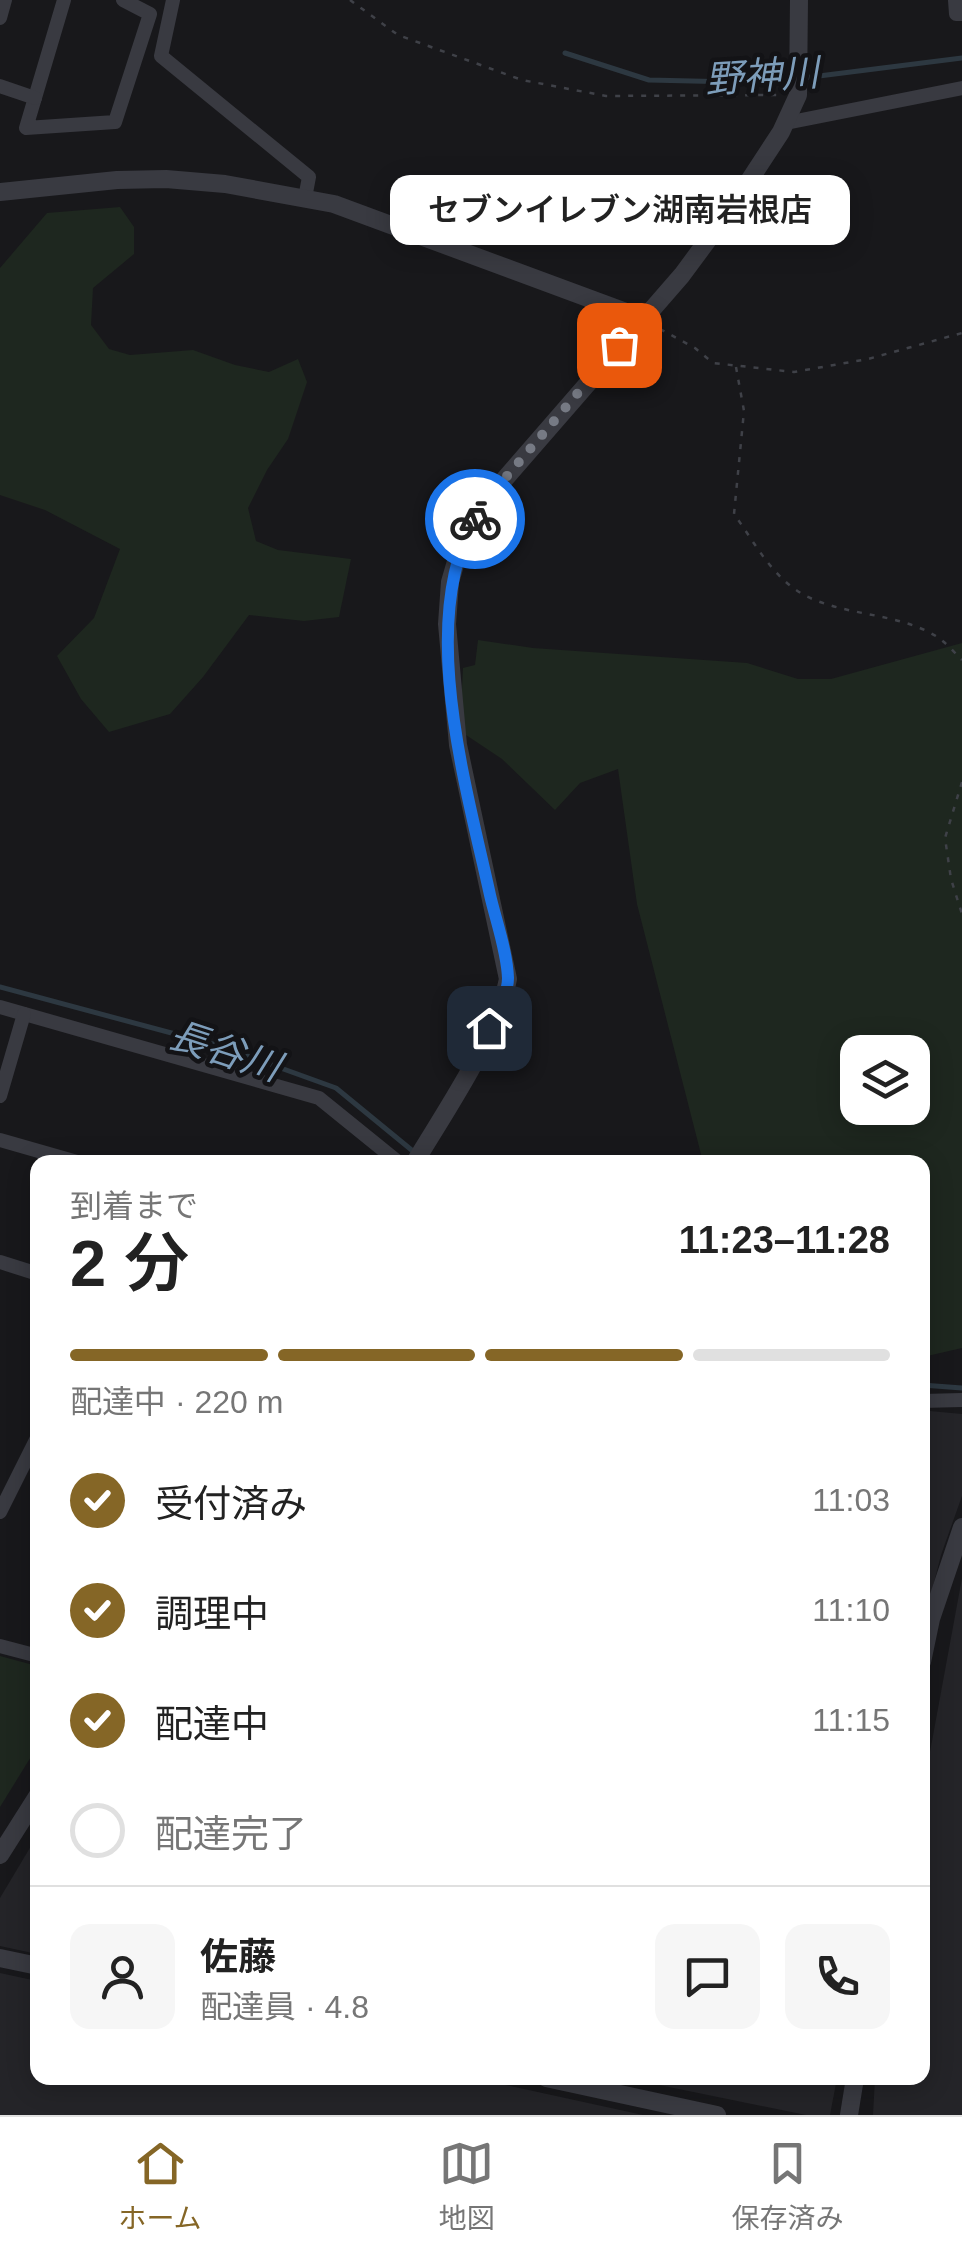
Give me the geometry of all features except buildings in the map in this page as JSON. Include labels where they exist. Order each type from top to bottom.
[{"type":"street","points":[[0,18],[5,0]]},
{"type":"street","points":[[64,0],[26,128],[114,122],[150,14],[123,0]]},
{"type":"street","points":[[174,0],[161,56],[309,177],[305,198]]},
{"type":"street","points":[[419,1155],[472,1064],[506,992],[508,979],[458,745],[447,624],[450,582],[462,541],[483,504],[682,275],[786,123],[798,95],[800,0]]},
{"type":"street","points":[[954,0],[956,14],[962,14]]},
{"type":"street","points":[[0,86],[35,98]]},
{"type":"street","points":[[786,123],[962,88]]},
{"type":"street","points":[[0,192],[117,180],[166,180],[224,184],[305,198],[334,204],[642,318]]},
{"type":"street","points":[[0,1007],[319,1098],[389,1155]]},
{"type":"street","points":[[0,1096],[24,1014]]},
{"type":"street","points":[[0,1140],[52,1155]]},
{"type":"street","points":[[0,1262],[30,1271]]},
{"type":"street","points":[[930,1401],[962,1400]]},
{"type":"street","points":[[0,1512],[30,1452]]},
{"type":"street","points":[[930,1624],[962,1527]]},
{"type":"street","points":[[0,1646],[30,1654]]},
{"type":"street","points":[[3,1843],[30,1806]]},
{"type":"street","points":[[0,1958],[30,1964]]},
{"type":"street","points":[[578,2085],[716,2115]]},
{"type":"street","points":[[849,2115],[854,2085]]},
{"type":"path","points":[[350,0],[398,35],[522,80],[606,96],[798,95]]},
{"type":"path","points":[[642,318],[695,348],[713,363],[794,372],[868,359],[962,333]]},
{"type":"path","points":[[736,366],[744,412],[734,514],[781,579],[804,595],[833,607],[895,620],[939,638],[962,660]]},
{"type":"path","points":[[962,782],[945,838],[951,879],[962,914]]},
{"type":"shaded area","points":[[120,207],[134,227],[134,254],[93,288],[91,325],[109,349],[130,355],[193,350],[269,372],[298,359],[307,382],[288,439],[248,508],[256,541],[278,550],[351,559],[339,617],[304,621],[249,615],[170,714],[109,732],[81,699],[57,656],[94,618],[120,549],[45,510],[0,495],[0,268],[47,213]]},
{"type":"shaded area","points":[[478,640],[533,648],[747,663],[798,679],[831,679],[962,643],[962,1348],[930,1355],[930,1155],[701,1155],[637,904],[618,769],[580,783],[555,810],[502,759],[460,731],[463,668],[475,665]]},
{"type":"shaded area","points":[[930,1411],[962,1414],[962,1496],[930,1598]]},
{"type":"shaded area","points":[[962,1578],[962,2115],[873,2115],[875,2085],[930,2085],[930,1752]]},
{"type":"shaded area","points":[[0,1656],[30,1664],[30,1758],[0,1807]]},
{"type":"shaded area","points":[[30,1848],[30,1952],[0,1946],[0,1898]]},
{"type":"shaded area","points":[[0,1973],[30,1979],[30,2085],[505,2085],[643,2115],[0,2115]]},
{"type":"shaded area","points":[[659,2085],[836,2085],[830,2115],[806,2115]]},
{"type":"waterway","name":"野神川","points":[[565,53],[649,80],[735,82],[793,78]]},
{"type":"waterway","name":"野神川","points":[[803,78],[962,58]]},
{"type":"waterway","name":"長谷川","points":[[0,987],[220,1046],[336,1088],[414,1152]]},
{"type":"waterway","name":"長谷川","points":[[930,1386],[962,1388]]},
{"type":"way so far","points":[[475,519],[483,504],[619,345]]},
{"type":"place","name":"セブンイレブン湖南岩根店","points":[[619,345]]},
{"type":"route","points":[[475,519],[462,541],[450,582],[447,624],[458,745],[508,979],[489,1028]]}]
